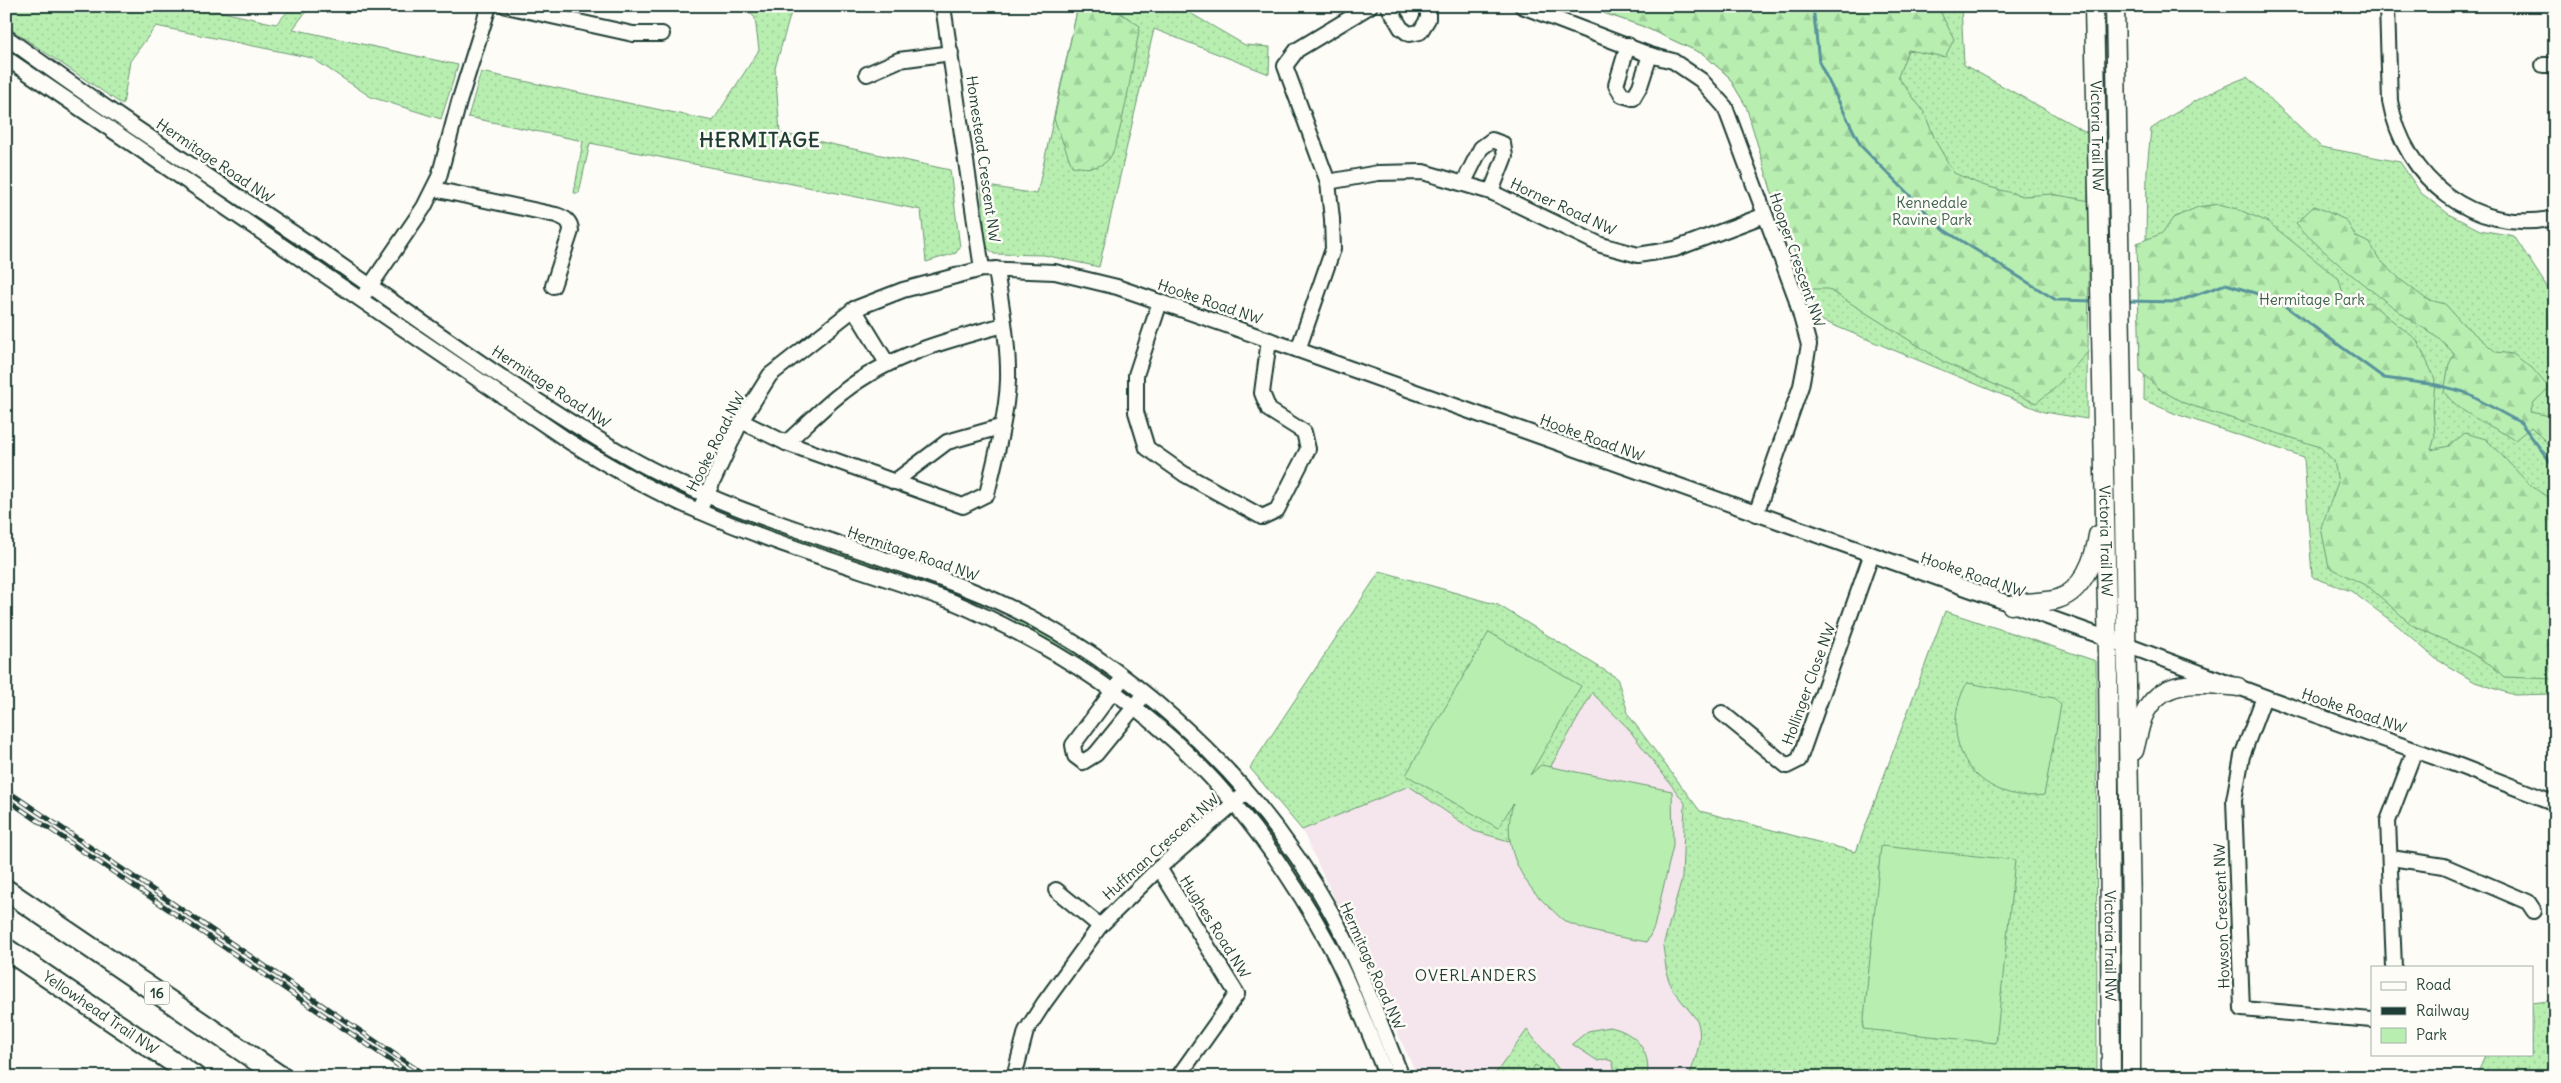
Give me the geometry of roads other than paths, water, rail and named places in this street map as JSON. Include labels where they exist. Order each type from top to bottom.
[{"type":"highway","name":"16","points":[[6,890],[281,1077]]},
{"type":"highway","name":"Yellowhead Trail NW","points":[[6,949],[195,1077]]},
{"type":"main road","name":"Victoria Trail NW","points":[[2094,6],[2107,638],[2111,1077]]},
{"type":"main road","name":"Victoria Trail NW","points":[[2114,6],[2129,773],[2131,1077]]},
{"type":"main road","points":[[2010,605],[2058,599],[2074,590],[2090,565],[2103,492]]},
{"type":"main road","points":[[2129,773],[2144,715],[2162,693],[2177,685],[2194,683],[2238,687]]},
{"type":"street","points":[[361,299],[434,189],[489,6]]},
{"type":"street","points":[[506,6],[638,35],[662,34]]},
{"type":"street","name":"Homestead Crescent NW","points":[[894,482],[963,506],[986,494],[1008,381],[1004,325],[989,269],[943,6]]},
{"type":"street","points":[[1298,350],[1333,249],[1328,182],[1285,66],[1297,50],[1370,6]]},
{"type":"street","points":[[1388,6],[1401,28],[1409,34],[1420,32],[1428,19],[1428,6]]},
{"type":"street","name":"Hooper Crescent NW","points":[[1522,6],[1628,44],[1650,55],[1673,61],[1694,75],[1725,107],[1803,316],[1809,346],[1801,386],[1756,514]]},
{"type":"street","points":[[2387,6],[2391,108],[2403,144],[2419,170],[2453,200],[2479,213],[2523,221],[2555,218]]},
{"type":"street","name":"Hermitage Road NW","points":[[6,37],[370,286],[627,456],[706,496],[751,514],[974,591],[1065,637],[1123,678],[1183,727],[1228,770],[1291,848],[1330,911],[1367,989],[1390,1074]]},
{"type":"street","points":[[1628,44],[1616,85],[1622,95],[1633,98],[1640,86],[1650,55]]},
{"type":"street","points":[[866,74],[899,60],[951,53]]},
{"type":"street","name":"Hermitage Road NW","points":[[6,58],[570,442],[634,479],[699,512],[976,611],[1030,637],[1114,690],[1188,753],[1234,802],[1281,864],[1331,949],[1390,1074]]},
{"type":"street","name":"Horner Road NW","points":[[1464,182],[1481,148],[1492,140],[1503,144],[1505,156],[1491,192]]},
{"type":"street","name":"Horner Road NW","points":[[1328,182],[1378,173],[1423,172],[1464,182],[1491,192],[1602,245],[1638,254],[1676,249],[1765,215]]},
{"type":"street","points":[[434,189],[556,215],[567,220],[570,223],[571,231],[553,286]]},
{"type":"street","name":"Hooke Road NW","points":[[699,512],[741,421],[770,375],[854,309],[903,290],[989,269],[1056,272],[1117,287],[1298,350],[1871,556],[2107,638],[2555,803]]},
{"type":"street","points":[[1160,302],[1136,376],[1136,412],[1147,448],[1184,474],[1262,517],[1278,510],[1308,449],[1304,432],[1269,410],[1262,393],[1269,340]]},
{"type":"street","points":[[854,309],[887,363]]},
{"type":"street","points":[[786,443],[843,392],[887,363],[947,340],[1004,325]]},
{"type":"street","points":[[741,421],[786,443],[894,482],[947,442],[1000,427]]},
{"type":"street","name":"Hollinger Close NW","points":[[1722,713],[1787,766],[1799,760],[1871,556]]},
{"type":"street","points":[[1123,678],[1073,745],[1075,756],[1083,762],[1096,754],[1144,696]]},
{"type":"street","name":"Howson Crescent NW","points":[[2264,697],[2242,756],[2234,800],[2242,1009],[2371,1020]]},
{"type":"street","points":[[2394,966],[2388,821],[2415,750]]},
{"type":"street","name":"Huffman Crescent NW","points":[[1014,1077],[1026,1032],[1044,1003],[1100,926],[1159,868],[1234,802],[1247,793]]},
{"type":"street","points":[[2391,858],[2444,866],[2528,902],[2534,911]]},
{"type":"street","name":"Hughes Road NW","points":[[1159,868],[1237,994],[1178,1077]]},
{"type":"street","points":[[1056,890],[1100,926]]},
{"type":"waterway","points":[[1813,6],[1819,62],[1861,146],[1944,230],[2056,300],[2095,301]]},
{"type":"waterway","points":[[2126,301],[2176,302],[2226,284],[2277,300],[2384,378],[2437,385],[2464,392],[2521,423],[2555,468]]},
{"type":"railway","points":[[6,790],[428,1077]]},
{"type":"railway","points":[[6,799],[415,1077]]},
{"type":"district","name":"HERMITAGE","points":[[760,140]]},
{"type":"district","name":"OVERLANDERS","points":[[1476,975]]},
{"type":"park label","name":"Kennedale Ravine Park","points":[[1932,212]]},
{"type":"park label","name":"Hermitage Park","points":[[2312,300]]}]
